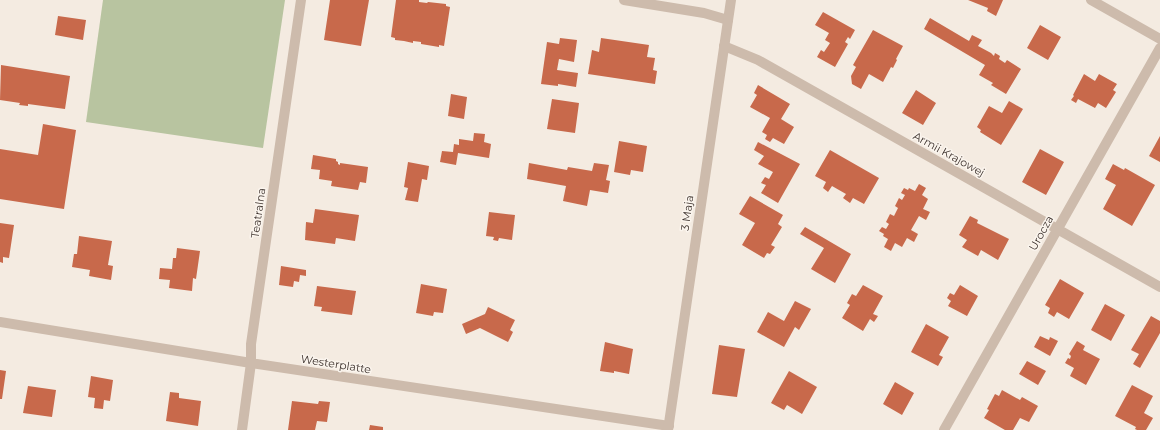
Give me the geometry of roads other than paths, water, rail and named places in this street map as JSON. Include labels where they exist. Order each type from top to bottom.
[{"type":"street","name":"Teatralna","points":[[242,430],[251,363],[251,344],[301,0]]},
{"type":"street","points":[[624,0],[704,13],[728,20]]},
{"type":"street","name":"3 Maja","points":[[669,428],[731,0]]},
{"type":"street","points":[[1091,0],[1160,39]]},
{"type":"street","name":"Armii Krajowej","points":[[724,46],[758,60],[1160,287]]},
{"type":"street","name":"Urocza","points":[[944,430],[1160,48]]},
{"type":"street","name":"Westerplatte","points":[[0,322],[251,363],[669,428]]}]
